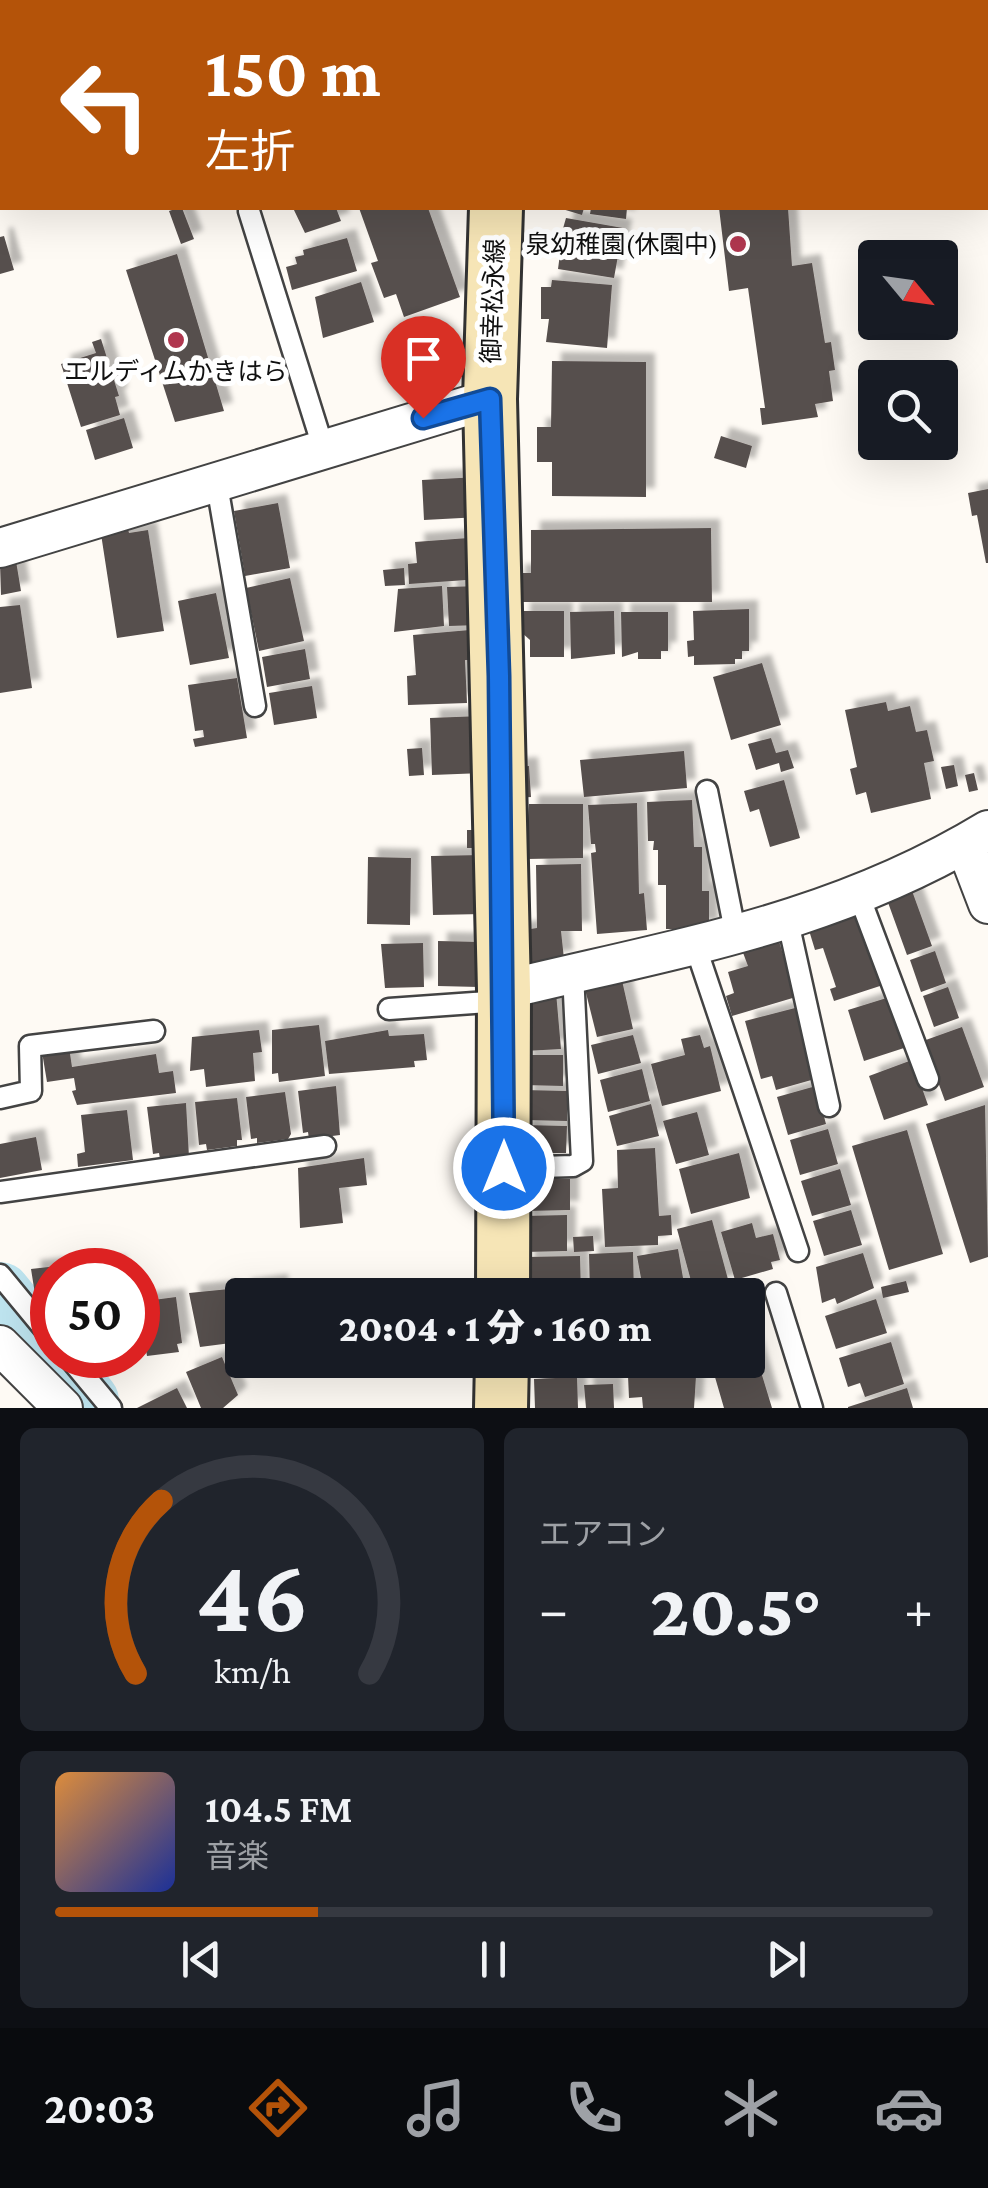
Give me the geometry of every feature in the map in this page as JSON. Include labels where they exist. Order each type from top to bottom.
[{"type":"main road","name":"御幸松永線","points":[[496,210],[490,399],[504,995],[502,1278]]},
{"type":"main road","points":[[501,1408],[502,1378]]},
{"type":"street","points":[[0,548],[490,399]]},
{"type":"street","points":[[504,995],[573,973],[696,948],[788,922],[976,837],[988,904]]},
{"type":"street","points":[[0,1345],[63,1408]]},
{"type":"lane","points":[[249,211],[323,447]]},
{"type":"lane","points":[[217,485],[255,706]]},
{"type":"lane","points":[[707,791],[736,936]]},
{"type":"lane","points":[[858,893],[928,1080]]},
{"type":"lane","points":[[788,922],[829,1106]]},
{"type":"lane","points":[[696,948],[798,1251]]},
{"type":"lane","points":[[504,1168],[572,1166],[582,1160],[573,973]]},
{"type":"lane","points":[[389,1009],[504,995]]},
{"type":"lane","points":[[0,1098],[31,1090],[30,1046],[154,1031]]},
{"type":"lane","points":[[0,1192],[325,1146]]},
{"type":"lane","points":[[0,1275],[30,1311]]},
{"type":"lane","points":[[776,1292],[812,1408]]},
{"type":"lane","points":[[86,1378],[111,1408]]},
{"type":"building","points":[[183,210],[194,239],[181,244],[169,211]]},
{"type":"building","points":[[294,210],[337,210],[341,221],[305,233]]},
{"type":"building","points":[[360,210],[429,210],[460,297],[404,317],[396,294],[384,298],[371,263],[378,261]]},
{"type":"building","points":[[591,210],[627,210],[626,219],[590,214]]},
{"type":"building","points":[[719,210],[788,210],[792,266],[812,263],[825,343],[831,342],[835,370],[829,371],[833,401],[815,404],[818,417],[762,425],[760,408],[765,408],[748,288],[729,291]]},
{"type":"building","points":[[566,218],[623,228],[614,278],[558,269],[560,254],[556,253]]},
{"type":"building","points":[[4,236],[14,270],[0,274],[0,237]]},
{"type":"building","points":[[347,238],[357,271],[292,290],[286,267],[297,264],[295,257],[304,255],[303,250]]},
{"type":"building","name":"エルディムかきはら","points":[[177,254],[224,411],[175,422],[126,270]]},
{"type":"building","points":[[552,280],[612,285],[607,348],[546,342],[549,319],[541,319],[541,287],[551,287]]},
{"type":"building","points":[[361,282],[374,322],[323,338],[315,297]]},
{"type":"building","points":[[421,336],[427,357],[399,365],[393,344]]},
{"type":"building","points":[[101,339],[119,396],[115,397],[120,415],[81,427],[61,364],[96,353],[92,342]]},
{"type":"building","points":[[473,355],[479,372],[458,378],[452,361]]},
{"type":"building","points":[[552,361],[646,362],[646,497],[552,496],[552,462],[537,462],[537,427],[551,427]]},
{"type":"building","points":[[124,418],[133,448],[95,460],[86,430]]},
{"type":"building","points":[[721,436],[752,446],[746,468],[714,458]]},
{"type":"building","points":[[478,477],[480,517],[424,520],[422,480]]},
{"type":"building","points":[[988,489],[986,563],[977,515],[972,516],[968,493]]},
{"type":"building","points":[[278,503],[290,568],[245,576],[234,511]]},
{"type":"building","points":[[711,528],[712,602],[516,602],[516,573],[531,573],[531,530]]},
{"type":"building","points":[[128,529],[129,533],[148,530],[164,631],[117,638],[101,534]]},
{"type":"building","points":[[468,538],[470,563],[465,563],[465,569],[480,568],[481,579],[409,584],[408,564],[417,563],[415,542]]},
{"type":"building","points":[[16,561],[21,591],[1,595],[0,564]]},
{"type":"building","points":[[404,568],[405,585],[385,586],[383,570]]},
{"type":"building","points":[[290,578],[304,641],[259,651],[246,588]]},
{"type":"building","points":[[442,586],[444,626],[394,632],[398,589]]},
{"type":"building","points":[[480,586],[481,625],[449,626],[447,587]]},
{"type":"building","points":[[216,593],[229,658],[190,665],[178,601]]},
{"type":"building","points":[[20,605],[32,688],[0,693],[0,607]]},
{"type":"building","points":[[749,609],[749,651],[742,651],[742,659],[735,659],[735,664],[694,665],[694,656],[688,657],[687,641],[694,640],[693,611]]},
{"type":"building","points":[[521,611],[564,611],[564,657],[530,657],[530,640],[521,632]]},
{"type":"building","points":[[614,611],[615,654],[571,659],[570,612]]},
{"type":"building","points":[[621,612],[668,612],[668,651],[661,651],[661,659],[638,659],[638,652],[622,657]]},
{"type":"building","points":[[481,629],[482,660],[465,660],[467,703],[408,705],[407,676],[416,675],[413,635]]},
{"type":"building","points":[[305,649],[310,679],[267,687],[262,657]]},
{"type":"building","points":[[762,663],[781,725],[731,740],[713,677]]},
{"type":"building","points":[[237,678],[247,738],[195,747],[193,739],[204,737],[203,730],[195,731],[188,685]]},
{"type":"building","points":[[312,686],[317,718],[274,725],[269,693]]},
{"type":"building","points":[[886,702],[888,711],[910,706],[916,732],[927,730],[934,761],[924,763],[931,799],[871,813],[866,792],[856,795],[850,769],[857,767],[845,710]]},
{"type":"building","points":[[481,716],[483,773],[432,775],[430,718]]},
{"type":"building","points":[[771,738],[776,753],[788,750],[794,768],[781,772],[779,763],[756,770],[748,744]]},
{"type":"building","points":[[422,748],[424,775],[409,776],[407,749]]},
{"type":"building","points":[[684,751],[687,788],[584,797],[580,760]]},
{"type":"building","points":[[954,765],[958,786],[946,789],[941,767]]},
{"type":"building","points":[[529,766],[531,797],[516,798],[515,767]]},
{"type":"building","points":[[974,773],[978,790],[969,792],[965,775]]},
{"type":"building","points":[[784,780],[800,838],[770,847],[759,809],[750,812],[744,791]]},
{"type":"building","points":[[692,800],[694,847],[702,847],[702,891],[709,891],[709,929],[666,929],[666,885],[658,885],[658,850],[653,850],[654,841],[648,841],[647,802]]},
{"type":"building","points":[[637,803],[639,894],[644,893],[647,930],[597,934],[591,853],[596,852],[595,844],[591,844],[588,805]]},
{"type":"building","points":[[529,804],[583,804],[583,858],[526,859]]},
{"type":"building","points":[[467,830],[486,830],[486,848],[467,848]]},
{"type":"building","points":[[481,855],[483,914],[433,915],[431,856]]},
{"type":"building","points":[[368,857],[411,858],[410,925],[367,924]]},
{"type":"building","points":[[581,864],[582,931],[561,931],[564,959],[522,965],[517,931],[537,928],[536,865]]},
{"type":"building","points":[[911,888],[932,946],[907,955],[886,897]]},
{"type":"building","points":[[860,910],[883,985],[834,1001],[830,989],[836,987],[823,948],[815,950],[808,927]]},
{"type":"building","points":[[778,938],[796,997],[732,1016],[726,996],[734,993],[728,972],[748,966],[742,950]]},
{"type":"building","points":[[438,941],[480,942],[479,987],[438,986]]},
{"type":"building","points":[[423,943],[424,987],[385,988],[381,944]]},
{"type":"building","points":[[935,951],[946,983],[921,992],[910,960]]},
{"type":"building","points":[[621,976],[633,1029],[597,1037],[584,985]]},
{"type":"building","points":[[948,987],[959,1018],[934,1027],[923,996]]},
{"type":"building","points":[[556,992],[561,1049],[525,1051],[522,1003]]},
{"type":"building","points":[[893,996],[891,1010],[904,1048],[864,1061],[848,1010]]},
{"type":"building","points":[[795,1008],[815,1079],[776,1090],[772,1076],[761,1079],[745,1021]]},
{"type":"building","points":[[319,1025],[325,1076],[279,1082],[278,1073],[272,1074],[272,1030]]},
{"type":"building","points":[[962,1027],[984,1087],[945,1101],[923,1041]]},
{"type":"building","points":[[259,1030],[262,1052],[253,1053],[255,1081],[206,1087],[204,1069],[190,1071],[192,1037]]},
{"type":"building","points":[[388,1030],[389,1036],[424,1034],[427,1060],[414,1061],[415,1067],[329,1074],[325,1041]]},
{"type":"building","points":[[633,1035],[641,1063],[598,1074],[591,1045]]},
{"type":"building","points":[[700,1035],[704,1048],[710,1046],[721,1091],[662,1106],[651,1064],[685,1055],[681,1039]]},
{"type":"building","points":[[69,1047],[72,1067],[156,1054],[159,1073],[173,1071],[176,1093],[77,1105],[72,1091],[76,1090],[74,1078],[47,1082],[42,1052]]},
{"type":"building","points":[[523,1055],[563,1055],[563,1086],[523,1085]]},
{"type":"building","points":[[912,1060],[928,1105],[884,1120],[869,1076]]},
{"type":"building","points":[[642,1069],[650,1101],[608,1112],[600,1080]]},
{"type":"building","points":[[336,1086],[340,1135],[309,1139],[308,1132],[303,1133],[298,1091]]},
{"type":"building","points":[[816,1086],[826,1124],[788,1135],[777,1097]]},
{"type":"building","points":[[524,1090],[567,1091],[567,1121],[524,1120]]},
{"type":"building","points":[[285,1092],[291,1134],[288,1139],[257,1143],[257,1138],[251,1139],[246,1097]]},
{"type":"building","points":[[237,1098],[242,1140],[237,1140],[237,1146],[207,1150],[206,1144],[199,1145],[195,1102]]},
{"type":"building","points":[[186,1103],[189,1157],[160,1159],[159,1153],[153,1154],[147,1107]]},
{"type":"building","points":[[651,1104],[659,1136],[617,1146],[609,1116]]},
{"type":"building","points":[[985,1105],[988,1257],[970,1263],[926,1124]]},
{"type":"building","points":[[127,1110],[133,1160],[78,1167],[77,1154],[85,1152],[81,1115]]},
{"type":"building","points":[[697,1112],[709,1155],[676,1164],[663,1121]]},
{"type":"building","points":[[523,1125],[567,1126],[566,1153],[523,1153]]},
{"type":"building","points":[[828,1129],[838,1164],[800,1175],[790,1140]]},
{"type":"building","points":[[907,1130],[943,1254],[889,1270],[852,1146]]},
{"type":"building","points":[[36,1137],[42,1170],[0,1178],[0,1144]]},
{"type":"building","points":[[655,1148],[659,1216],[671,1215],[672,1235],[658,1236],[658,1245],[605,1247],[602,1189],[618,1188],[617,1150]]},
{"type":"building","points":[[739,1153],[750,1198],[691,1214],[679,1169]]},
{"type":"building","points":[[364,1158],[367,1185],[339,1188],[343,1223],[300,1228],[298,1168]]},
{"type":"building","points":[[840,1169],[851,1205],[812,1216],[801,1181]]},
{"type":"building","points":[[526,1179],[570,1179],[570,1210],[527,1211]]},
{"type":"building","points":[[851,1210],[862,1245],[824,1256],[813,1221]]},
{"type":"building","points":[[567,1215],[567,1251],[524,1252],[523,1216]]},
{"type":"building","points":[[712,1220],[728,1278],[690,1278],[677,1229]]},
{"type":"building","points":[[752,1223],[756,1238],[773,1234],[780,1260],[771,1262],[773,1269],[734,1278],[721,1232]]},
{"type":"building","points":[[593,1236],[594,1251],[574,1252],[573,1237]]},
{"type":"building","points":[[678,1249],[683,1278],[641,1278],[637,1256]]},
{"type":"building","points":[[633,1252],[634,1278],[590,1278],[589,1254]]},
{"type":"building","points":[[863,1253],[874,1288],[837,1304],[835,1298],[822,1303],[816,1267]]},
{"type":"building","points":[[580,1256],[581,1278],[526,1278],[525,1257]]},
{"type":"building","points":[[906,1281],[909,1292],[883,1298],[881,1287]]},
{"type":"building","points":[[225,1289],[225,1344],[200,1347],[189,1293]]},
{"type":"building","points":[[176,1297],[182,1343],[177,1344],[179,1352],[160,1354],[160,1299]]},
{"type":"building","points":[[876,1299],[887,1333],[836,1349],[825,1316]]},
{"type":"building","points":[[891,1342],[904,1384],[865,1397],[860,1383],[848,1387],[839,1358]]},
{"type":"building","points":[[222,1357],[225,1378],[231,1378],[238,1395],[223,1408],[201,1408],[186,1372]]},
{"type":"building","points":[[577,1378],[578,1408],[535,1408],[534,1379]]},
{"type":"building","points":[[628,1378],[696,1378],[694,1408],[643,1408],[642,1397],[629,1398]]},
{"type":"building","points":[[715,1378],[763,1378],[772,1408],[724,1408]]},
{"type":"building","points":[[613,1384],[614,1408],[586,1408],[584,1385]]},
{"type":"building","points":[[177,1388],[187,1408],[137,1408]]},
{"type":"building","points":[[907,1388],[913,1408],[848,1408],[848,1407]]},
{"type":"waterway","points":[[0,1293],[88,1401]]},
{"type":"place","name":"泉幼稚園(休園中)","points":[[738,244]]},
{"type":"place","name":"エルディムかきはら","points":[[176,340]]},
{"type":"route","points":[[423,418],[490,399],[499,676],[504,1168]]}]
